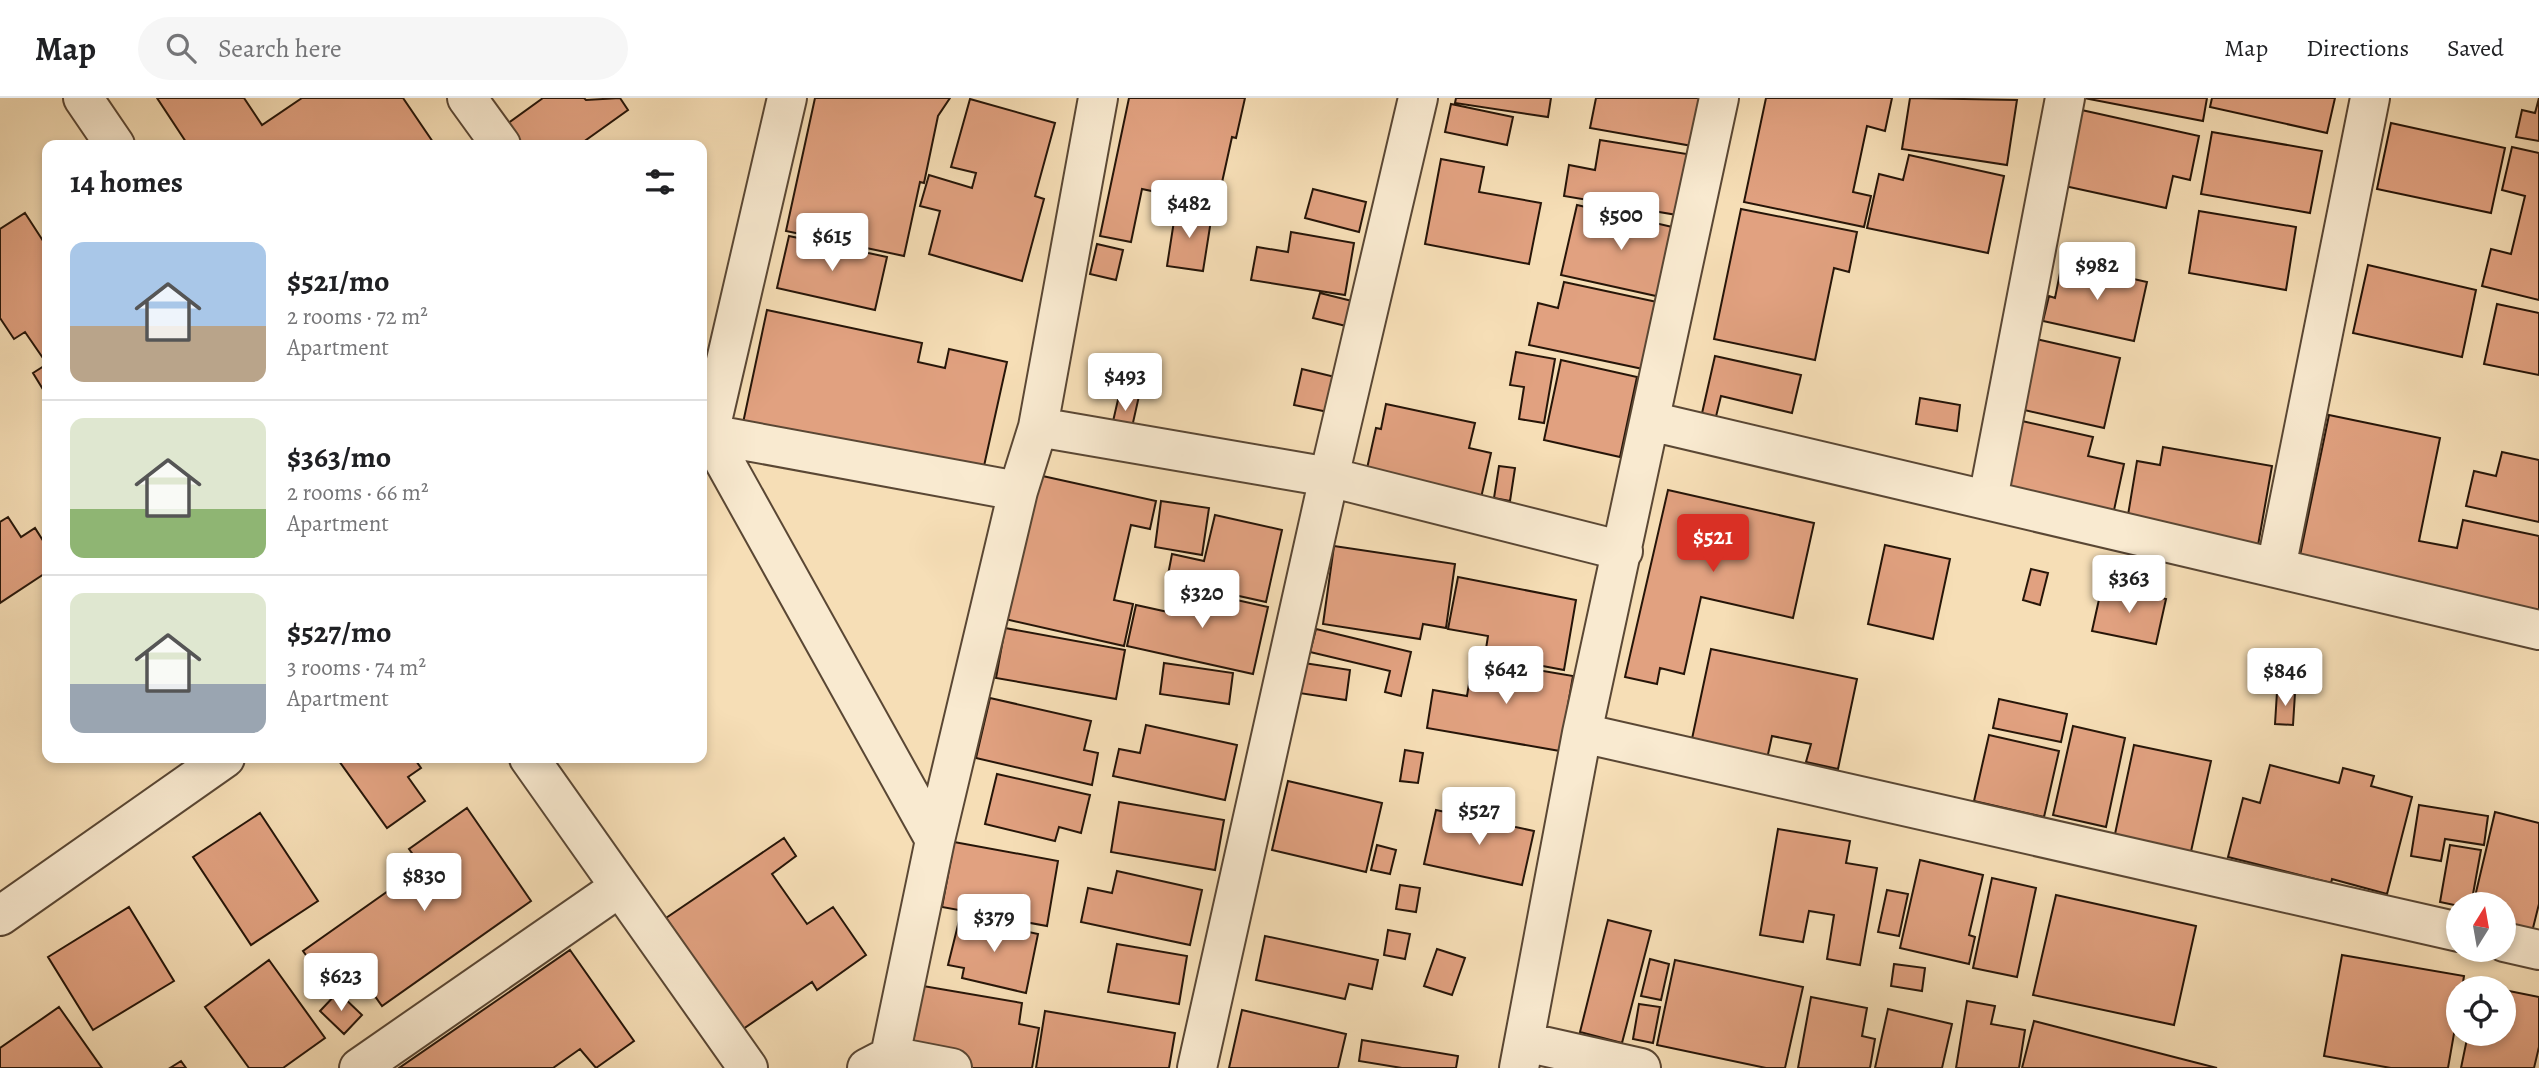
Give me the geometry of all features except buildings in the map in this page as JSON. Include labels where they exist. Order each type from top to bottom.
[{"type":"street","points":[[83,98],[112,140]]},
{"type":"street","points":[[467,98],[497,140]]},
{"type":"street","points":[[707,420],[787,98]]},
{"type":"street","points":[[952,1068],[886,1064],[935,840],[1018,491],[1038,428],[1098,98]]},
{"type":"street","points":[[1197,1068],[1329,477],[1418,98]]},
{"type":"street","points":[[1641,1068],[1522,1055],[1582,733],[1719,98]]},
{"type":"street","points":[[1987,499],[2066,98]]},
{"type":"street","points":[[2276,568],[2370,98]]},
{"type":"street","points":[[1650,421],[2539,630]]},
{"type":"street","points":[[1038,428],[1329,477],[1623,551]]},
{"type":"street","points":[[707,433],[1018,491]]},
{"type":"street","points":[[707,437],[935,840]]},
{"type":"street","points":[[1582,733],[2446,929]]},
{"type":"street","points":[[0,916],[218,763]]},
{"type":"street","points":[[533,763],[748,1068]]},
{"type":"street","points":[[359,1068],[620,887]]},
{"type":"street","points":[[2516,945],[2539,950]]}]
